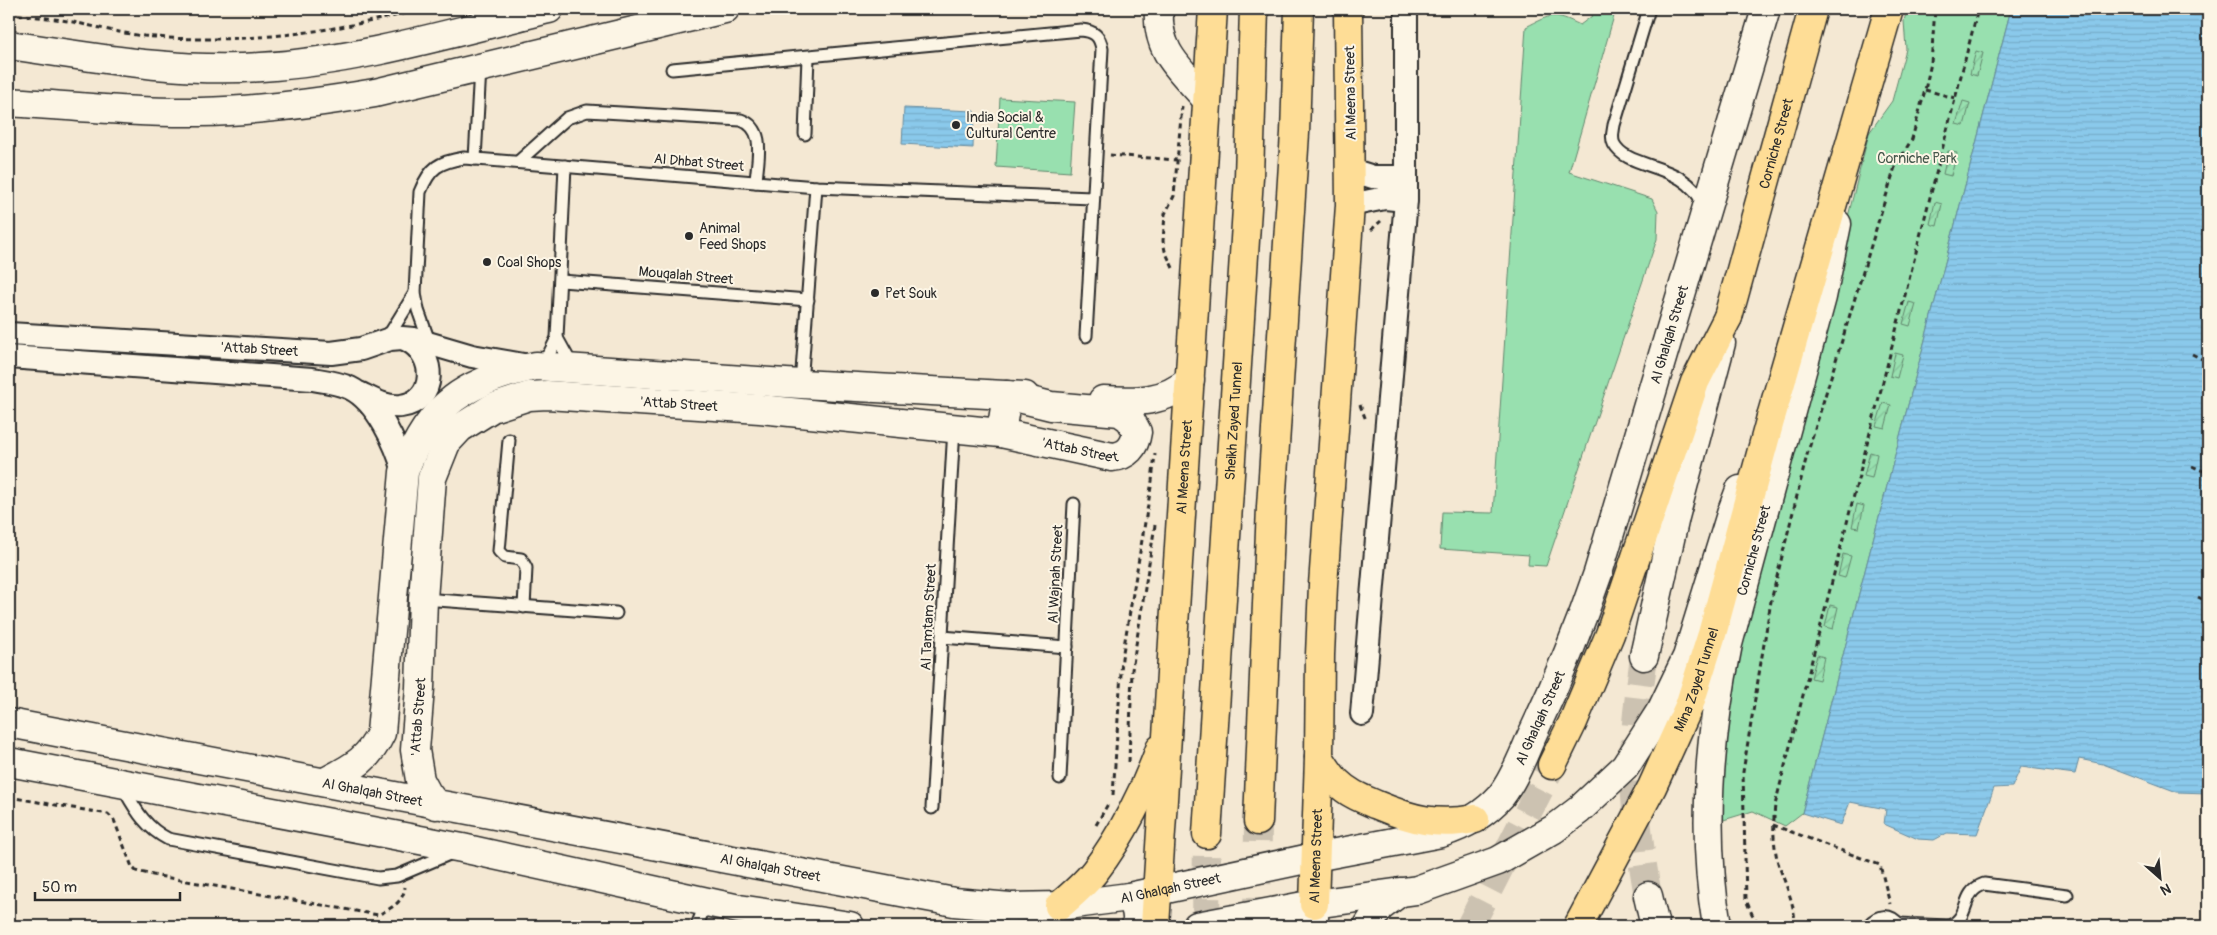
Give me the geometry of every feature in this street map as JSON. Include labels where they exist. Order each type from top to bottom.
[{"type":"main road","points":[[9,45],[154,66],[260,67],[313,62],[365,54],[549,9]]},
{"type":"main road","points":[[9,102],[198,112],[316,103],[375,93],[481,66],[726,9]]},
{"type":"main road","points":[[1159,9],[1160,35],[1167,52],[1207,100]]},
{"type":"main road","name":"Al Meena Street","points":[[1155,926],[1213,9]]},
{"type":"main road","name":"Sheikh Zayed Tunnel","points":[[1207,834],[1249,177],[1254,9]]},
{"type":"main road","points":[[1258,821],[1273,467],[1295,133],[1299,9]]},
{"type":"main road","name":"Al Meena Street","points":[[1314,915],[1325,855],[1319,757],[1320,655],[1323,585],[1350,205],[1348,9]]},
{"type":"main road","name":"Al Ghalqah Street","points":[[9,723],[954,902],[1010,907],[1060,906],[1129,897],[1325,855],[1440,833],[1460,827],[1476,819],[1490,808],[1511,781],[1552,693],[1581,622],[1598,573],[1766,9]]},
{"type":"main road","name":"Corniche Street","points":[[1644,656],[1675,517],[1813,9]]},
{"type":"main road","name":"Corniche Street","points":[[1771,417],[1889,9]]},
{"type":"main road","points":[[477,26],[481,66]]},
{"type":"main road","name":"Corniche Street","points":[[1718,926],[1712,896],[1709,807],[1713,729],[1719,686],[1728,644],[1826,282],[1835,238],[1840,180]]},
{"type":"main road","points":[[1552,765],[1573,722],[1610,634],[1703,363],[1728,317]]},
{"type":"main road","name":"'Attab Street","points":[[325,782],[364,760],[374,748],[381,733],[404,472],[421,435],[446,405],[470,388],[496,375],[536,366],[801,384],[1143,402],[1164,397],[1190,380]]},
{"type":"main road","name":"'Attab Street","points":[[436,805],[420,780],[415,750],[420,688],[423,599],[432,478],[446,443],[460,428],[492,408],[510,400],[529,396],[564,395],[760,409],[1001,433],[1112,457],[1125,454],[1131,449],[1136,438],[1137,432],[1130,418],[1120,412],[1051,406],[1007,395]]},
{"type":"main road","points":[[1001,433],[1007,395]]},
{"type":"main road","points":[[1197,926],[1314,915],[1340,900],[1417,890],[1448,881],[1498,861],[1528,845],[1579,810],[1625,767],[1662,709],[1687,658],[1731,514],[1771,417]]},
{"type":"main road","name":"Mina Zayed Tunnel","points":[[1578,926],[1652,787],[1689,706],[1712,634],[1771,417]]},
{"type":"main road","points":[[1060,906],[1095,872],[1108,853],[1145,785],[1169,721]]},
{"type":"main road","points":[[1319,757],[1337,782],[1348,792],[1361,799],[1399,814],[1429,822],[1476,819]]},
{"type":"main road","points":[[9,762],[462,848],[702,914],[746,916],[836,925]]},
{"type":"main road","points":[[1325,855],[1332,856],[1326,870],[1326,879],[1331,892],[1340,900]]},
{"type":"main road","points":[[1368,926],[1380,907],[1400,892]]},
{"type":"main road","points":[[1648,896],[1655,926]]},
{"type":"main road","points":[[1129,897],[1135,904],[1138,914],[1136,926]]},
{"type":"street","points":[[1362,714],[1406,200],[1406,9]]},
{"type":"street","points":[[1351,170],[1373,177],[1406,177]]},
{"type":"street","points":[[1350,205],[1385,198],[1406,200]]},
{"type":"street","name":"'Attab Street","points":[[9,334],[331,353],[361,349],[394,339],[430,344],[472,356],[536,366]]},
{"type":"street","points":[[358,393],[382,404],[403,406],[415,401],[424,391],[429,379],[429,366],[424,354],[419,349],[394,339]]},
{"type":"street","name":"'Attab Street","points":[[9,357],[312,379],[348,388],[358,393],[388,430],[398,449],[404,472]]},
{"type":"lane","points":[[1649,9],[1614,125],[1612,138],[1614,144],[1624,154],[1682,178],[1697,192],[1706,210]]},
{"type":"lane","points":[[672,69],[1089,30],[1101,41],[1102,49],[1092,198],[1086,336]]},
{"type":"lane","points":[[805,134],[808,56]]},
{"type":"lane","points":[[475,158],[481,66]]},
{"type":"lane","points":[[518,162],[567,118],[587,110],[741,120],[752,126],[758,136],[756,182]]},
{"type":"lane","name":"Al Dhbat Street","points":[[430,344],[418,310],[415,293],[420,192],[426,178],[434,167],[447,160],[475,158],[816,187],[1092,198]]},
{"type":"lane","points":[[536,366],[549,354],[557,338],[565,166]]},
{"type":"lane","points":[[801,384],[816,187]]},
{"type":"lane","name":"Mouqalah Street","points":[[561,280],[808,300]]},
{"type":"lane","name":"Al Dhbat Street","points":[[394,339],[415,293]]},
{"type":"lane","points":[[557,338],[575,369]]},
{"type":"lane","name":"Al Tamtam Street","points":[[932,808],[954,428]]},
{"type":"lane","points":[[509,440],[499,551],[505,557],[521,560],[526,565],[524,607]]},
{"type":"lane","name":"Al Wajnah Street","points":[[1060,778],[1074,504]]},
{"type":"lane","points":[[423,599],[616,613]]},
{"type":"lane","points":[[942,637],[1067,647]]},
{"type":"lane","points":[[120,782],[140,818],[157,834],[168,839],[378,878],[388,878],[408,872],[462,848]]},
{"type":"lane","points":[[1868,926],[1877,918],[1890,917],[1898,923],[1948,926],[1954,924],[1963,915],[1968,895],[1972,890],[1984,884],[2067,894]]},
{"type":"path","points":[[9,14],[72,22],[143,36],[203,40],[299,32],[358,23],[422,9]]},
{"type":"path","points":[[1758,923],[1746,900],[1742,772],[1771,601],[1810,446],[1895,167],[1912,139],[1931,63],[1935,9]]},
{"type":"path","points":[[1794,926],[1792,902],[1778,862],[1773,824],[1780,783],[1978,9]]},
{"type":"path","points":[[1925,90],[1955,98]]},
{"type":"path","points":[[1095,154],[1177,160]]},
{"type":"path","points":[[2192,354],[2208,362]]},
{"type":"path","points":[[1155,458],[1160,474]]},
{"type":"path","points":[[2192,466],[2208,473]]},
{"type":"path","points":[[1129,763],[1132,670],[1156,519]]},
{"type":"path","points":[[2198,597],[2208,602]]},
{"type":"path","points":[[9,797],[108,814],[114,820],[132,867],[136,871],[169,878],[378,915],[394,906],[404,897],[408,872]]},
{"type":"path","points":[[1773,824],[1880,865],[1898,923]]},
{"type":"path","points":[[1755,926],[1768,920],[1776,926]]},
{"type":"green space","points":[[1595,9],[1616,9],[1569,172],[1652,199],[1658,211],[1657,239],[1546,566],[1528,565],[1529,555],[1440,549],[1442,512],[1493,513],[1526,27],[1541,19],[1553,16],[1564,18],[1580,25],[1592,16]]},
{"type":"green space","name":"Corniche Park","points":[[1907,9],[2011,9],[1802,813],[1785,826],[1753,811],[1717,822],[1738,655],[1869,133],[1892,101],[1906,49],[1904,21]]},
{"type":"green space","points":[[1976,51],[1983,53],[1977,76],[1970,74]]},
{"type":"green space","points":[[1000,98],[1075,102],[1070,172],[996,167]]},
{"type":"green space","points":[[1963,101],[1970,103],[1964,126],[1956,124]]},
{"type":"green space","points":[[1948,151],[1957,153],[1951,176],[1943,174]]},
{"type":"green space","points":[[1935,202],[1942,204],[1937,226],[1930,224]]},
{"type":"green space","points":[[1909,302],[1916,304],[1910,326],[1903,324]]},
{"type":"green space","points":[[1895,353],[1903,355],[1897,378],[1890,376]]},
{"type":"green space","points":[[1883,403],[1891,405],[1885,428],[1876,426]]},
{"type":"green space","points":[[1870,452],[1877,454],[1872,478],[1864,476]]},
{"type":"green space","points":[[1857,504],[1864,506],[1859,528],[1852,527]]},
{"type":"green space","points":[[1843,554],[1851,556],[1845,578],[1838,576]]},
{"type":"green space","points":[[1830,605],[1838,607],[1833,629],[1825,627]]},
{"type":"green space","points":[[1817,655],[1824,657],[1819,680],[1811,678]]},
{"type":"water","points":[[2011,9],[2208,9],[2208,793],[2177,792],[2103,764],[2079,759],[2075,774],[2021,767],[2012,787],[1994,788],[1977,834],[1947,833],[1934,840],[1918,839],[1884,824],[1886,809],[1850,802],[1841,825],[1802,813]]},
{"type":"water","points":[[904,108],[974,111],[973,148],[902,144]]},
{"type":"tunnel","points":[[1644,656],[1635,730],[1634,774],[1639,835],[1648,896]]},
{"type":"tunnel","points":[[1470,926],[1552,765]]},
{"type":"tunnel","points":[[1257,926],[1258,821]]},
{"type":"tunnel","points":[[1206,926],[1207,834]]},
{"type":"place","name":"India Social & Cultural Centre","points":[[956,125]]},
{"type":"place","name":"Animal Feed Shops","points":[[689,236]]},
{"type":"place","name":"Coal Shops","points":[[487,262]]},
{"type":"place","name":"Pet Souk","points":[[875,293]]}]
